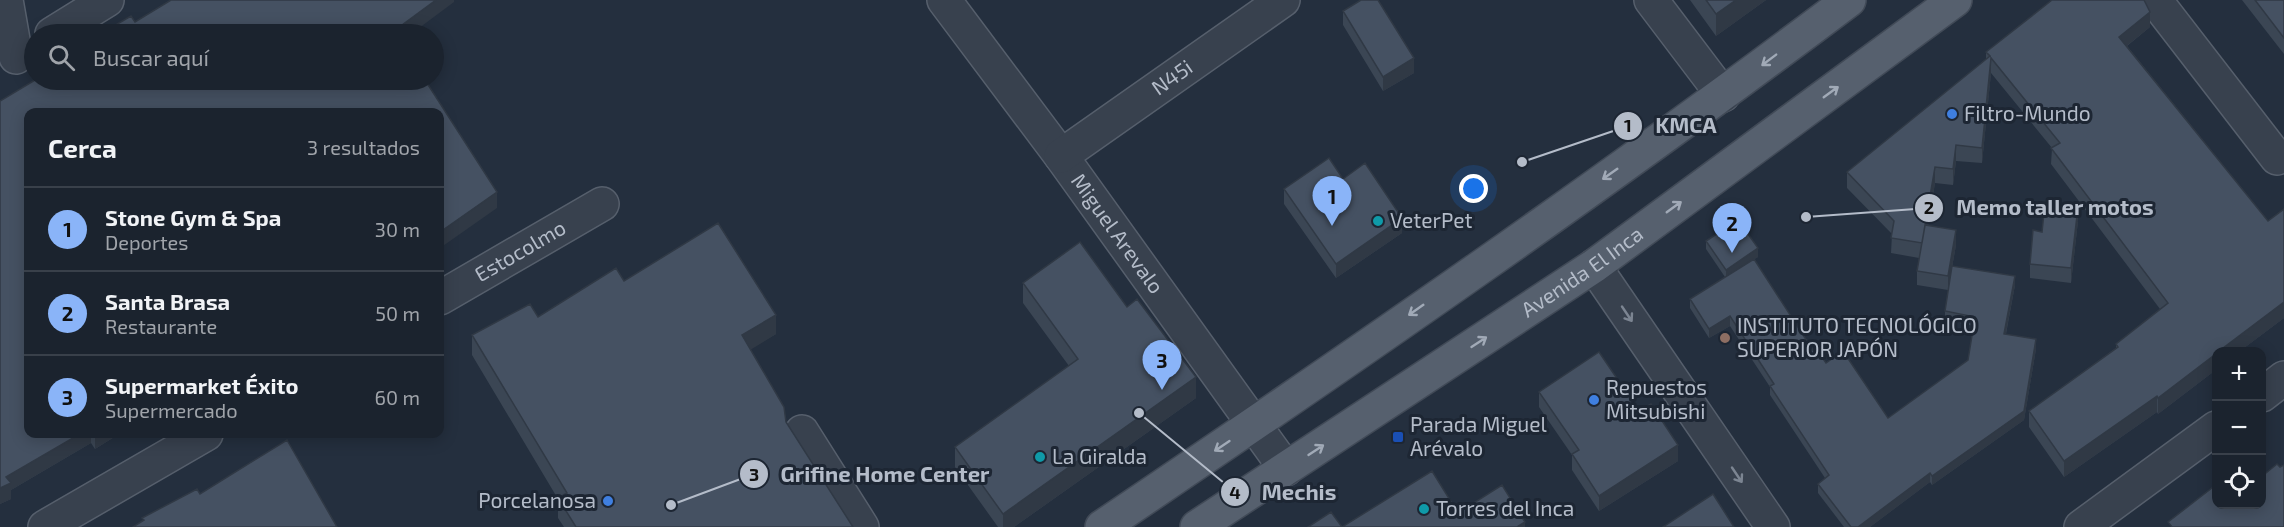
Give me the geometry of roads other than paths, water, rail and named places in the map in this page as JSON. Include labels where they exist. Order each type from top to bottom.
[{"type":"main road","points":[[1102,527],[1255,423],[1723,95],[1849,0]]},
{"type":"main road","name":"Avenida El Inca","points":[[1197,527],[1594,266],[1955,0]]},
{"type":"street","points":[[6,0],[17,57]]},
{"type":"street","points":[[68,24],[106,0]]},
{"type":"street","name":"Miguel Arevalo","points":[[944,0],[1061,156],[1286,469]]},
{"type":"street","name":"N45i","points":[[1061,156],[1283,0]]},
{"type":"street","points":[[1651,0],[1723,95]]},
{"type":"street","points":[[2155,0],[2277,158]]},
{"type":"street","name":"Estocolmo","points":[[444,296],[602,204]]},
{"type":"street","points":[[1594,266],[1773,527]]},
{"type":"street","points":[[2266,392],[2284,378]]},
{"type":"street","points":[[801,432],[862,527]]},
{"type":"street","points":[[2081,527],[2212,432]]},
{"type":"street","points":[[45,527],[199,438]]},
{"type":"place","name":"Filtro-Mundo","points":[[1952,114]]},
{"type":"place","name":"KMCA","points":[[1522,162]]},
{"type":"place","name":"Memo taller motos","points":[[1806,217]]},
{"type":"place","name":"VeterPet","points":[[1378,221]]},
{"type":"place","name":"Stone Gym & Spa","points":[[1332,226]]},
{"type":"place","name":"Santa Brasa","points":[[1732,253]]},
{"type":"place","name":"INSTITUTO TECNOLÓGICO SUPERIOR JAPÓN","points":[[1725,338]]},
{"type":"place","name":"Supermarket Éxito","points":[[1162,390]]},
{"type":"place","name":"Repuestos Mitsubishi","points":[[1594,400]]},
{"type":"place","name":"Mechis","points":[[1139,413]]},
{"type":"place","name":"Parada Miguel Arévalo","points":[[1398,437]]},
{"type":"place","name":"La Giralda","points":[[1040,457]]},
{"type":"place","name":"Porcelanosa","points":[[608,501]]},
{"type":"place","name":"Grifine Home Center","points":[[671,505]]},
{"type":"place","name":"Torres del Inca","points":[[1424,509]]}]
